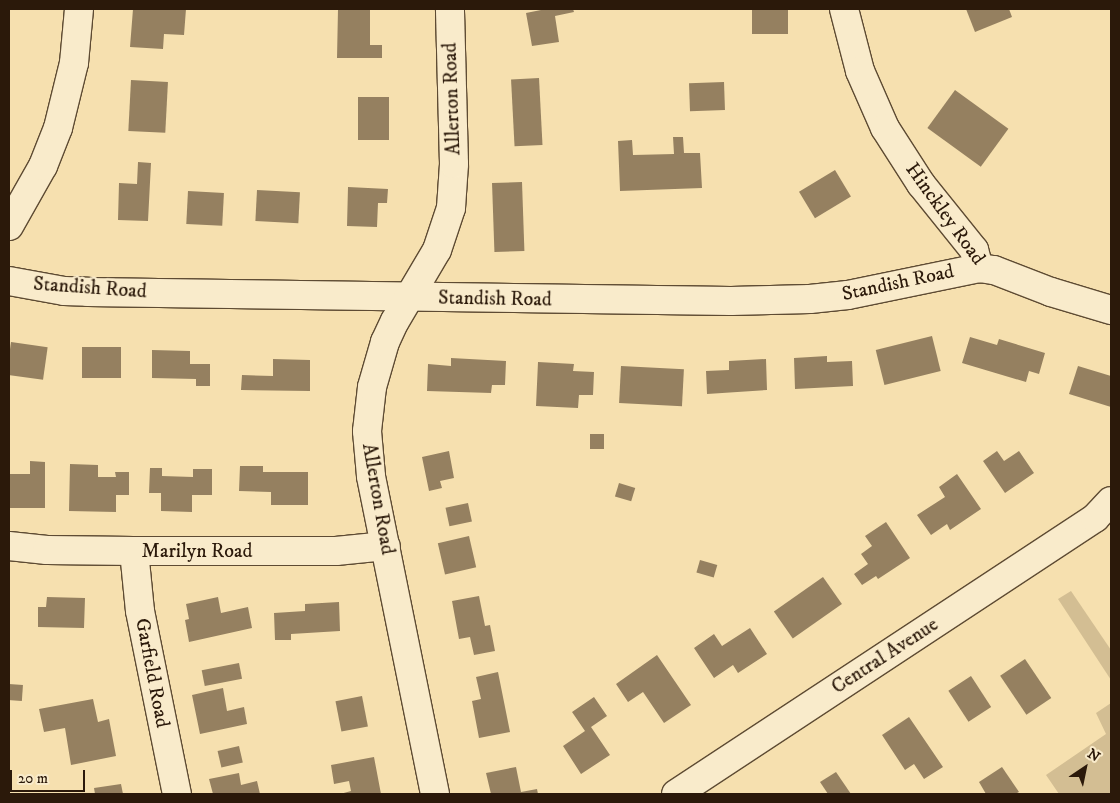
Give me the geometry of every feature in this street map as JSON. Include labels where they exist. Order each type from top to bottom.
[{"type":"street","points":[[9,226],[43,166],[58,128],[72,70],[79,9]]},
{"type":"street","name":"Allerton Road","points":[[435,794],[371,476],[367,431],[372,387],[385,342],[408,298],[437,250],[451,208],[454,164],[450,9]]},
{"type":"street","name":"Hinckley Road","points":[[844,9],[860,72],[885,128],[921,184],[974,250],[979,268],[994,270],[1051,292],[1111,310]]},
{"type":"street","name":"Standish Road","points":[[9,281],[80,291],[408,298],[732,301],[810,299],[872,291],[945,273],[979,268]]},
{"type":"street","name":"Central Avenue","points":[[676,794],[1106,511]]},
{"type":"street","name":"Marilyn Road","points":[[9,546],[47,550],[336,551],[386,546]]},
{"type":"street","name":"Garfield Road","points":[[134,551],[140,611],[177,794]]},
{"type":"shaded area","points":[[1071,591],[1111,650],[1111,680],[1058,599]]},
{"type":"shaded area","points":[[1111,703],[1111,794],[1059,794],[1046,775],[1106,734],[1096,713]]},
{"type":"building","points":[[133,9],[186,9],[184,35],[164,34],[163,49],[130,47]]},
{"type":"building","points":[[338,9],[370,9],[370,45],[382,45],[382,58],[337,58]]},
{"type":"building","points":[[546,9],[573,9],[574,12],[555,16],[559,42],[532,46],[526,13]]},
{"type":"building","points":[[752,9],[788,9],[788,34],[752,34]]},
{"type":"building","points":[[966,9],[1009,9],[1012,17],[975,32]]},
{"type":"building","points":[[539,78],[543,145],[515,146],[511,79]]},
{"type":"building","points":[[131,80],[168,82],[165,133],[128,131]]},
{"type":"building","points":[[724,82],[725,110],[690,111],[689,83]]},
{"type":"building","points":[[955,90],[1008,129],[981,167],[927,128]]},
{"type":"building","points":[[358,97],[389,97],[389,140],[358,140]]},
{"type":"building","points":[[673,137],[683,137],[684,153],[700,153],[702,188],[620,191],[618,141],[632,140],[633,155],[674,154]]},
{"type":"building","points":[[138,162],[151,163],[148,221],[118,220],[119,183],[137,184]]},
{"type":"building","points":[[835,170],[851,197],[815,218],[799,192]]},
{"type":"building","points":[[522,182],[524,251],[494,252],[492,183]]},
{"type":"building","points":[[348,187],[388,189],[387,203],[378,203],[377,227],[347,226]]},
{"type":"building","points":[[257,190],[300,192],[298,223],[255,221]]},
{"type":"building","points":[[188,191],[224,193],[222,226],[186,224]]},
{"type":"building","points":[[932,336],[941,371],[884,385],[876,350]]},
{"type":"building","points":[[970,337],[997,345],[999,339],[1045,353],[1039,374],[1029,371],[1026,382],[962,363]]},
{"type":"building","points":[[11,342],[48,347],[43,380],[9,375]]},
{"type":"building","points":[[82,347],[121,347],[121,378],[82,378]]},
{"type":"building","points":[[152,350],[190,351],[190,364],[210,364],[210,386],[196,386],[196,379],[152,378]]},
{"type":"building","points":[[827,356],[827,362],[852,361],[853,386],[795,389],[794,358]]},
{"type":"building","points":[[451,358],[506,361],[505,385],[492,385],[491,393],[427,391],[428,364],[451,366]]},
{"type":"building","points":[[273,359],[310,360],[310,391],[241,390],[242,375],[273,376]]},
{"type":"building","points":[[766,359],[767,390],[707,394],[706,371],[729,370],[729,361]]},
{"type":"building","points":[[538,362],[574,364],[573,371],[594,372],[593,395],[579,395],[578,408],[536,406]]},
{"type":"building","points":[[621,366],[684,369],[682,406],[619,403]]},
{"type":"building","points":[[1078,366],[1111,376],[1111,407],[1069,394]]},
{"type":"building","points":[[590,434],[604,434],[604,449],[590,449]]},
{"type":"building","points":[[449,451],[454,478],[440,481],[442,488],[429,491],[422,457]]},
{"type":"building","points":[[997,451],[1004,461],[1019,451],[1034,473],[1005,493],[983,461]]},
{"type":"building","points":[[30,461],[45,462],[45,508],[9,508],[9,474],[30,474]]},
{"type":"building","points":[[70,464],[98,465],[98,477],[116,477],[115,472],[129,472],[129,495],[116,495],[116,512],[69,511]]},
{"type":"building","points":[[240,466],[263,466],[263,472],[308,472],[308,505],[271,505],[271,492],[239,491]]},
{"type":"building","points":[[150,468],[162,468],[162,476],[193,477],[193,469],[212,469],[212,495],[192,495],[192,512],[161,511],[161,493],[149,493]]},
{"type":"building","points":[[957,474],[981,509],[950,530],[947,524],[931,535],[917,515],[945,497],[939,487]]},
{"type":"building","points":[[619,483],[635,488],[631,501],[615,496]]},
{"type":"building","points":[[468,503],[472,522],[449,526],[446,508]]},
{"type":"building","points":[[886,522],[910,558],[878,579],[876,576],[862,585],[854,574],[868,564],[861,554],[872,546],[865,536]]},
{"type":"building","points":[[469,536],[476,567],[445,574],[438,543]]},
{"type":"building","points":[[700,560],[717,565],[714,577],[696,572]]},
{"type":"building","points":[[823,577],[842,604],[793,638],[774,611]]},
{"type":"building","points":[[479,596],[485,626],[490,625],[495,651],[474,655],[470,637],[459,639],[452,601]]},
{"type":"building","points":[[47,597],[85,598],[84,628],[38,627],[38,607],[46,607]]},
{"type":"building","points":[[218,597],[221,613],[248,607],[252,628],[189,642],[185,620],[189,619],[186,604]]},
{"type":"building","points":[[339,602],[340,631],[291,634],[291,640],[275,640],[274,613],[305,611],[305,604]]},
{"type":"building","points":[[750,628],[767,654],[738,673],[733,665],[714,678],[694,648],[714,634],[722,646]]},
{"type":"building","points":[[657,655],[691,705],[664,723],[643,692],[628,702],[616,684]]},
{"type":"building","points":[[1025,659],[1051,698],[1026,715],[1000,676]]},
{"type":"building","points":[[239,663],[242,679],[205,686],[202,670]]},
{"type":"building","points":[[498,672],[510,732],[479,738],[472,701],[481,699],[476,677]]},
{"type":"building","points":[[971,676],[991,707],[969,722],[948,691]]},
{"type":"building","points":[[9,684],[23,685],[22,701],[9,700]]},
{"type":"building","points":[[223,688],[227,711],[244,707],[247,724],[200,734],[192,695]]},
{"type":"building","points":[[362,696],[368,726],[341,732],[335,701]]},
{"type":"building","points":[[594,697],[607,716],[591,727],[610,755],[581,774],[563,746],[585,731],[572,712]]},
{"type":"building","points":[[93,699],[98,722],[109,719],[116,756],[71,765],[65,728],[44,732],[39,709]]},
{"type":"building","points":[[909,717],[943,767],[924,779],[914,764],[905,770],[882,735]]},
{"type":"building","points":[[239,746],[243,763],[221,768],[218,751]]},
{"type":"building","points":[[374,757],[381,794],[340,794],[351,791],[349,781],[334,784],[331,765]]},
{"type":"building","points":[[516,767],[521,792],[537,789],[538,794],[491,794],[486,773]]},
{"type":"building","points":[[1002,767],[1019,792],[1015,794],[986,794],[979,782]]},
{"type":"building","points":[[836,772],[851,794],[828,794],[820,782]]},
{"type":"building","points":[[239,773],[241,785],[257,781],[260,794],[213,794],[209,779]]},
{"type":"building","points":[[121,784],[123,794],[95,794],[94,788]]}]
